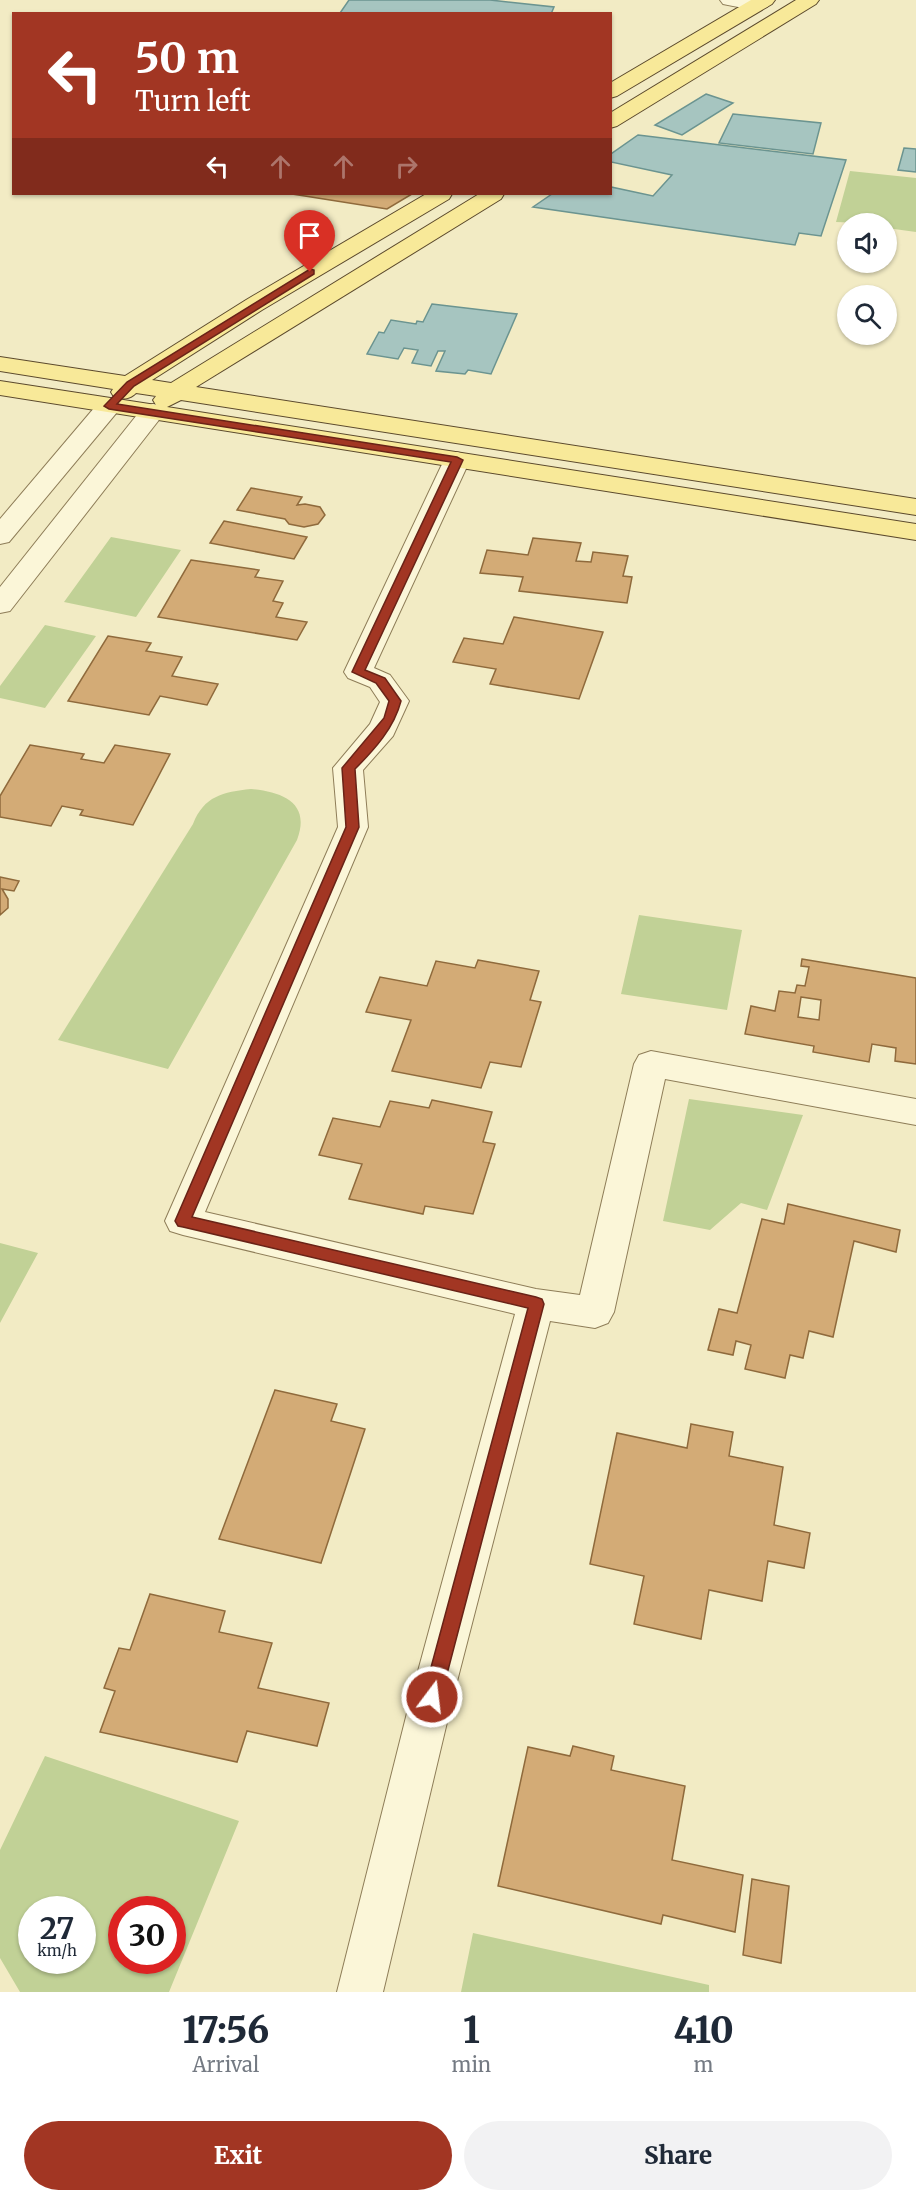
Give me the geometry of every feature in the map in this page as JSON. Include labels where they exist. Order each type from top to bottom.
[{"type":"main road","points":[[612,121],[809,0]]},
{"type":"main road","points":[[612,91],[762,2]]},
{"type":"main road","points":[[109,406],[130,384],[264,299],[439,195]]},
{"type":"main road","points":[[153,411],[190,380],[491,195]]},
{"type":"main road","points":[[0,364],[916,507]]},
{"type":"main road","points":[[0,388],[916,532]]},
{"type":"street","points":[[730,0],[762,2]]},
{"type":"street","points":[[0,536],[109,406]]},
{"type":"street","points":[[0,605],[153,411]]},
{"type":"street","points":[[457,460],[358,672],[380,681],[395,701],[390,719],[365,751],[348,768],[353,827],[183,1221],[536,1304],[595,1312],[651,1064],[916,1112]]},
{"type":"street","points":[[360,1992],[432,1697],[536,1304]]},
{"type":"green space","points":[[850,171],[916,178],[916,232],[897,229],[897,213],[838,213]]},
{"type":"green space","points":[[111,537],[181,550],[136,617],[64,602]]},
{"type":"green space","points":[[45,625],[96,636],[45,708],[0,698],[0,686]]},
{"type":"green space","points":[[251,789],[274,793],[297,808],[300,827],[297,840],[168,1069],[58,1040],[203,807],[223,794]]},
{"type":"green space","points":[[639,915],[742,930],[727,1010],[621,994]]},
{"type":"green space","points":[[689,1099],[803,1115],[767,1210],[741,1203],[710,1230],[663,1221]]},
{"type":"green space","points":[[0,1243],[38,1253],[0,1323]]},
{"type":"green space","points":[[45,1756],[239,1821],[186,1950],[186,1896],[108,1896],[108,1974],[176,1974],[169,1992],[20,1992],[0,1958],[0,1850]]},
{"type":"green space","points":[[473,1933],[709,1985],[709,1992],[461,1992]]},
{"type":"water","points":[[349,0],[490,0],[554,7],[552,12],[341,12]]},
{"type":"water","points":[[706,94],[733,103],[682,135],[655,125]]},
{"type":"water","points":[[733,114],[821,123],[813,154],[719,143]]},
{"type":"water","points":[[638,135],[846,160],[821,236],[799,233],[795,245],[533,207],[551,195],[612,195],[612,187],[653,196],[672,175],[612,162],[612,153]]},
{"type":"water","points":[[904,148],[916,149],[916,172],[898,170]]},
{"type":"water","points":[[432,304],[517,314],[491,374],[468,370],[465,374],[436,371],[445,351],[438,351],[431,366],[412,363],[418,350],[404,348],[398,359],[367,354],[379,332],[384,333],[391,320],[416,324],[417,321],[423,322]]},
{"type":"building","points":[[298,195],[410,195],[387,209]]},
{"type":"building","points":[[251,488],[302,497],[297,505],[320,507],[325,515],[318,524],[304,527],[289,524],[285,519],[237,510]]},
{"type":"building","points":[[224,521],[307,537],[294,559],[210,543]]},
{"type":"building","points":[[533,538],[581,543],[576,561],[591,562],[593,552],[628,556],[623,576],[632,577],[627,603],[519,591],[523,577],[480,573],[487,550],[528,555]]},
{"type":"building","points":[[191,560],[259,570],[255,577],[283,581],[273,601],[283,603],[276,617],[307,622],[297,640],[158,617]]},
{"type":"building","points":[[514,617],[603,632],[579,699],[490,684],[496,669],[453,662],[464,638],[503,644]]},
{"type":"building","points":[[108,636],[151,643],[146,651],[182,657],[172,676],[218,684],[207,705],[160,696],[149,715],[68,701]]},
{"type":"building","points":[[30,745],[84,754],[81,759],[104,763],[115,745],[170,754],[133,825],[80,815],[83,810],[62,806],[51,826],[0,817],[0,796]]},
{"type":"building","points":[[0,877],[19,881],[14,891],[2,889],[8,899],[8,908],[0,915]]},
{"type":"building","points":[[802,959],[916,978],[916,1064],[895,1061],[896,1048],[872,1044],[869,1062],[813,1052],[814,1046],[745,1034],[751,1006],[775,1011],[779,991],[795,993],[797,985],[805,986],[809,967],[801,966]],"holes":[[[801,997],[821,1000],[819,1020],[798,1017]]]},
{"type":"building","points":[[478,960],[539,971],[530,1000],[541,1002],[521,1067],[490,1062],[481,1088],[392,1071],[411,1020],[366,1012],[380,977],[427,986],[436,961],[475,968]]},
{"type":"building","points":[[432,1100],[492,1112],[483,1142],[495,1144],[473,1214],[425,1206],[423,1214],[349,1199],[362,1164],[319,1155],[333,1118],[380,1127],[390,1101],[429,1108]]},
{"type":"building","points":[[788,1204],[900,1230],[896,1252],[854,1241],[833,1337],[809,1331],[803,1358],[790,1355],[785,1378],[745,1369],[751,1345],[736,1341],[733,1355],[708,1350],[719,1309],[737,1313],[762,1219],[784,1224]]},
{"type":"building","points":[[275,1390],[337,1404],[331,1421],[365,1429],[321,1563],[219,1539]]},
{"type":"building","points":[[691,1424],[733,1432],[729,1456],[783,1467],[774,1525],[810,1533],[804,1568],[768,1561],[762,1601],[709,1590],[701,1639],[634,1624],[644,1576],[590,1564],[617,1433],[687,1448]]},
{"type":"building","points":[[150,1594],[225,1611],[219,1632],[272,1643],[258,1688],[329,1703],[317,1746],[247,1731],[237,1762],[100,1732],[115,1691],[104,1688],[119,1648],[130,1650]]},
{"type":"building","points":[[573,1746],[614,1756],[611,1770],[685,1786],[672,1860],[743,1875],[735,1932],[663,1915],[661,1924],[498,1886],[528,1747],[570,1756]]},
{"type":"building","points":[[752,1879],[789,1886],[781,1963],[743,1955]]},
{"type":"route","points":[[310,272],[130,384],[109,406],[153,411],[457,460],[358,672],[380,681],[395,701],[390,719],[365,751],[348,768],[353,827],[183,1221],[536,1304],[432,1697]]}]
